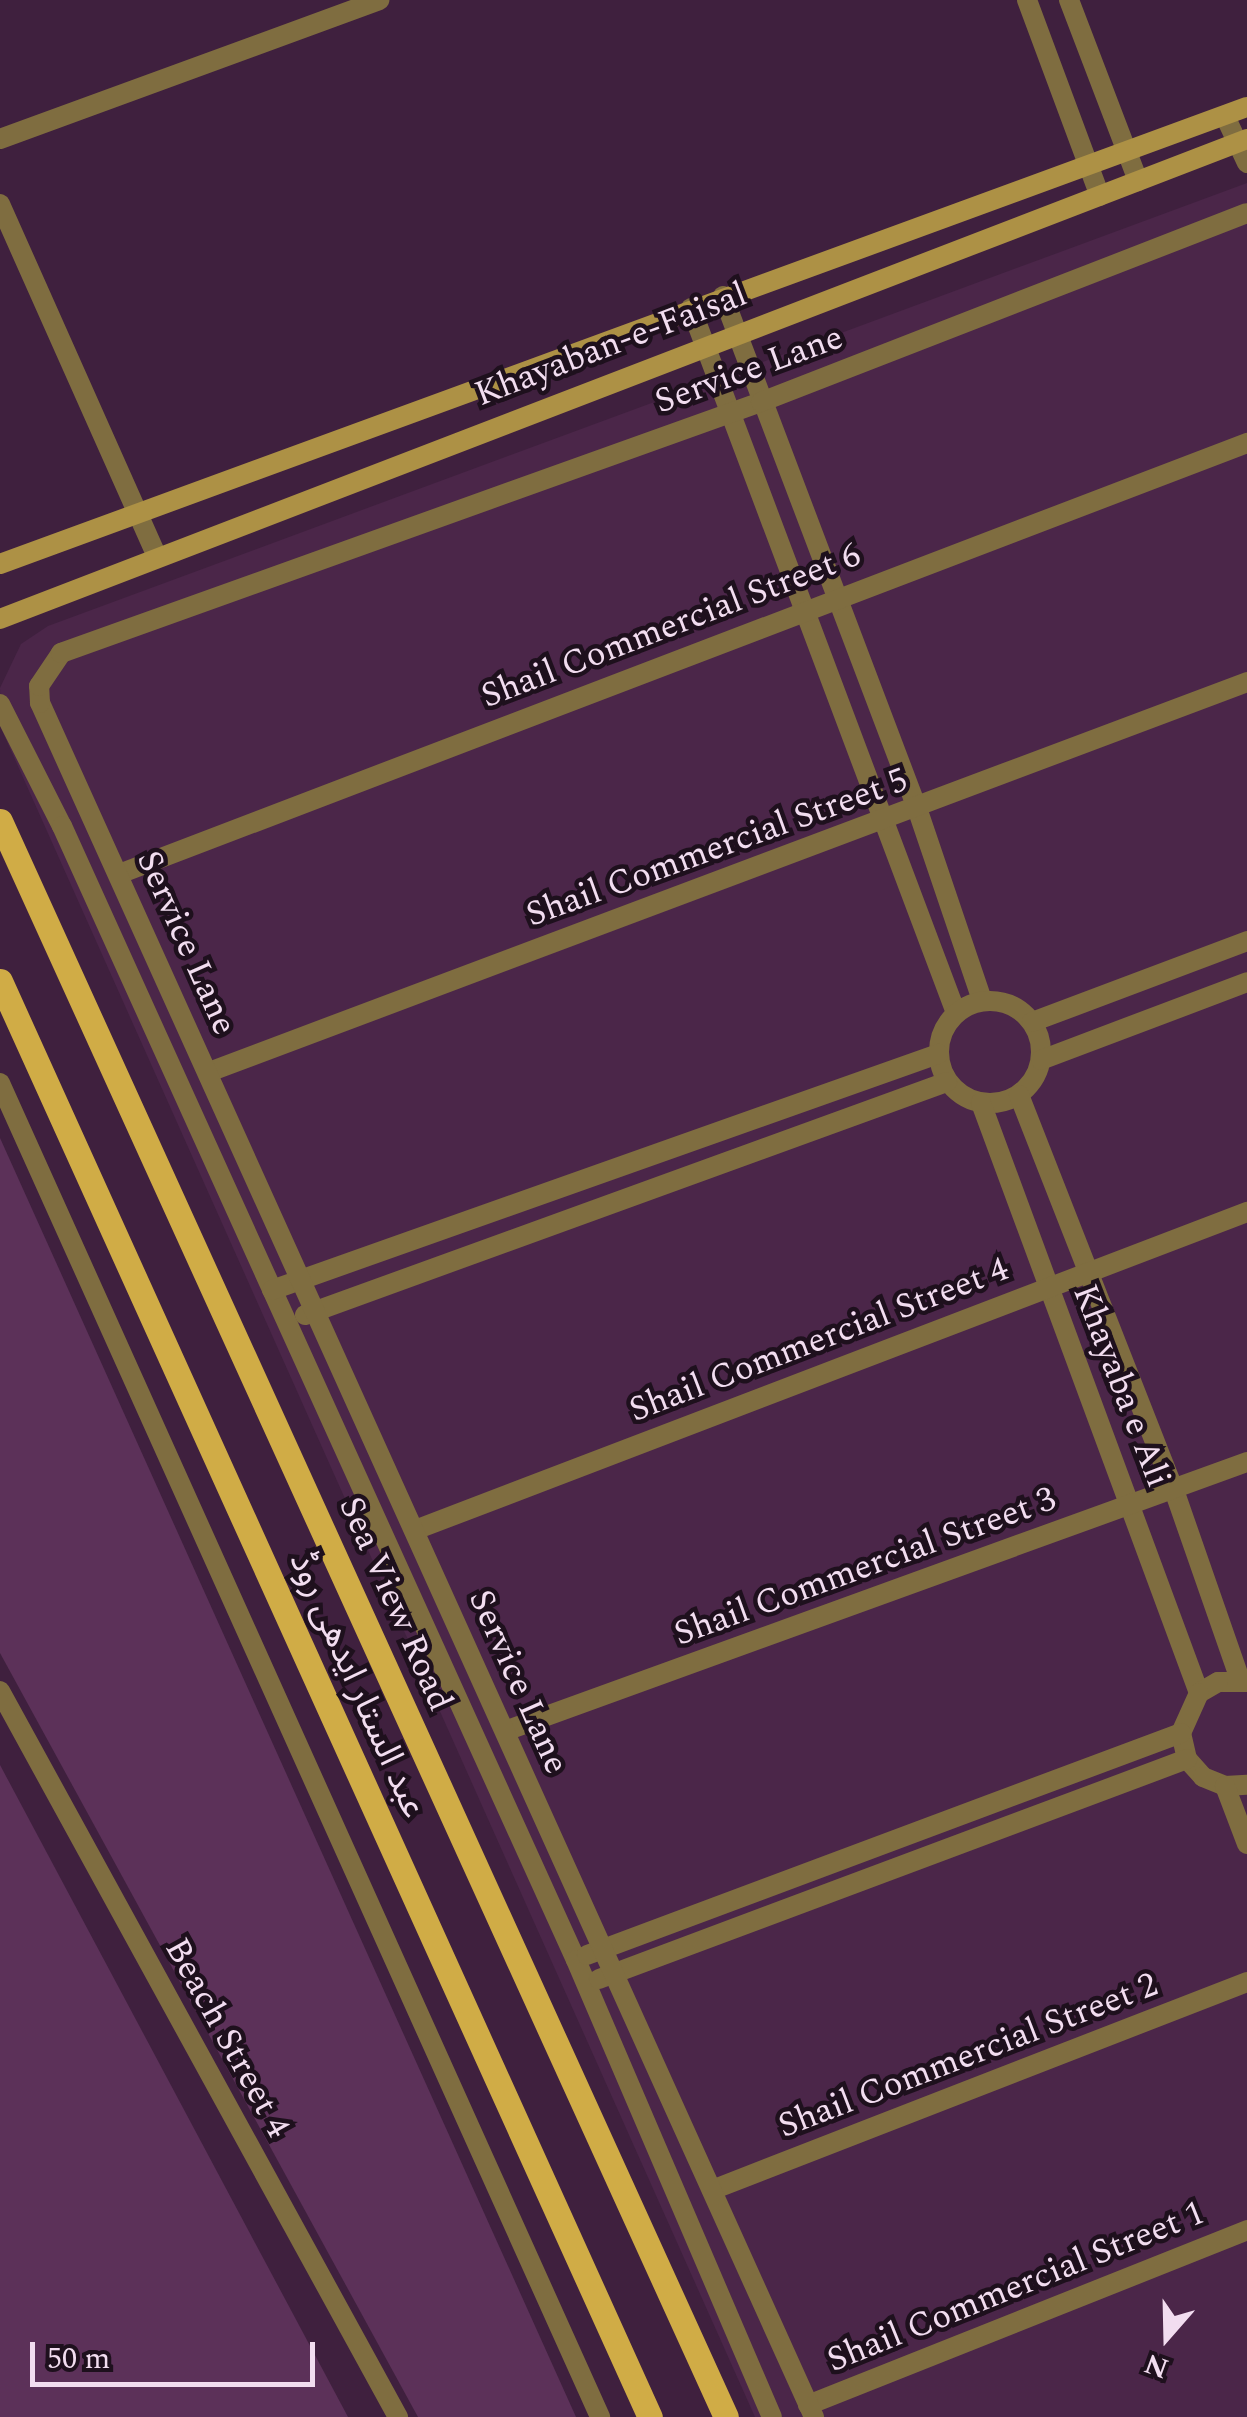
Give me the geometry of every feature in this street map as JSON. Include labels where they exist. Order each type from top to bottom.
[{"type":"main road","name":"Khayaban-e-Faisal","points":[[0,564],[140,516],[723,296],[1247,107]]},
{"type":"main road","name":"Khayaban-e-Faisal","points":[[0,619],[734,332],[1243,141]]},
{"type":"main road","name":"Sea View Road","points":[[0,821],[726,2417]]},
{"type":"main road","name":"عبد الستار ایدھی روڈ","points":[[0,981],[650,2417]]},
{"type":"street","points":[[0,138],[380,0]]},
{"type":"street","points":[[1026,0],[1100,196]]},
{"type":"street","points":[[1070,0],[1138,181]]},
{"type":"street","points":[[1225,116],[1243,141],[1247,163]]},
{"type":"street","points":[[0,204],[156,556]]},
{"type":"street","name":"Service Lane","points":[[811,2411],[40,704],[46,667],[61,653],[761,402],[1247,213]]},
{"type":"street","points":[[723,296],[917,808],[982,1000]]},
{"type":"street","points":[[691,308],[956,1012]]},
{"type":"street","name":"Shail Commercial Street 6","points":[[120,874],[1247,443]]},
{"type":"street","name":"Shail Commercial Street 5","points":[[209,1072],[1247,682]]},
{"type":"street","points":[[0,704],[62,826],[587,1984],[772,2417]]},
{"type":"street","points":[[1032,1022],[1247,941]]},
{"type":"street","points":[[1041,1060],[1032,1022],[1001,1001],[982,1000],[956,1012],[939,1039],[938,1054],[947,1082],[981,1103],[1018,1095],[1041,1060],[1247,982]]},
{"type":"street","points":[[272,1290],[938,1054]]},
{"type":"street","points":[[286,1322],[947,1082]]},
{"type":"street","points":[[0,1083],[600,2417]]},
{"type":"street","name":"Khayaba e Ali","points":[[1018,1095],[1084,1273],[1174,1490],[1243,1681]]},
{"type":"street","name":"Khayaba e Ali","points":[[981,1103],[1199,1693]]},
{"type":"street","name":"Shail Commercial Street 4","points":[[414,1530],[1247,1212]]},
{"type":"street","name":"Shail Commercial Street 3","points":[[505,1731],[1247,1462]]},
{"type":"street","points":[[1243,1681],[1199,1693],[1180,1733],[1187,1759],[1203,1777],[1225,1786],[1247,1785]]},
{"type":"street","name":"Beach Street 4","points":[[0,1691],[398,2417]]},
{"type":"street","points":[[576,1960],[1180,1733]]},
{"type":"street","points":[[587,1984],[1187,1759]]},
{"type":"street","points":[[1225,1786],[1247,1844]]},
{"type":"street","name":"Shail Commercial Street 2","points":[[712,2190],[1247,1982]]},
{"type":"street","name":"Shail Commercial Street 1","points":[[811,2411],[1247,2230]]},
{"type":"shaded area","points":[[1247,183],[1247,2417],[755,2417],[1,728],[0,688],[21,644],[48,626]]},
{"type":"shaded area","points":[[0,1138],[576,2417],[418,2417],[0,1653]]},
{"type":"shaded area","points":[[0,1765],[348,2417],[0,2417]]}]
